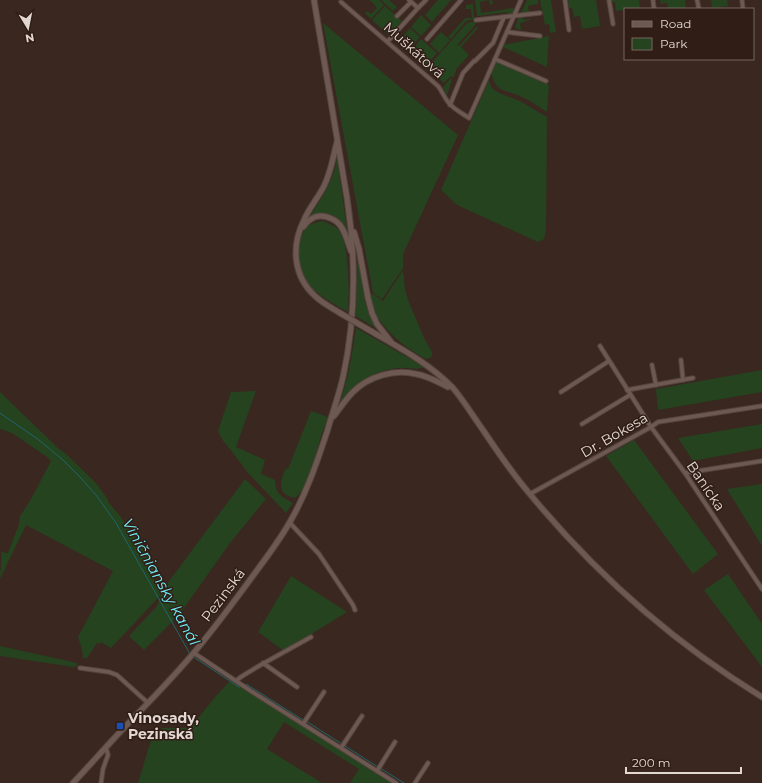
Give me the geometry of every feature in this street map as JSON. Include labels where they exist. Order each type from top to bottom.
[{"type":"main road","points":[[314,0],[351,222],[359,249],[368,298],[377,324],[393,344]]},
{"type":"main road","points":[[337,139],[332,165],[327,179],[320,195],[304,220],[296,244],[295,256],[297,266],[301,278],[308,289],[314,296],[340,313],[432,369],[453,389],[530,494],[587,558],[667,630],[735,680],[762,697]]},
{"type":"main road","points":[[299,233],[306,223],[315,217],[323,216],[332,219],[341,226],[353,256]]},
{"type":"main road","name":"Pezinská","points":[[73,783],[192,655],[239,594],[290,523],[316,466],[343,377],[353,310],[353,256],[351,222]]},
{"type":"main road","points":[[330,420],[355,390],[372,379],[385,374],[403,372],[416,374],[434,380],[453,389]]},
{"type":"street","points":[[388,41],[426,0]]},
{"type":"street","points":[[427,39],[461,0]]},
{"type":"street","points":[[521,0],[495,59],[546,81]]},
{"type":"street","points":[[565,0],[569,30]]},
{"type":"street","points":[[609,0],[613,24]]},
{"type":"street","name":"Muškátová","points":[[340,7],[341,1]]},
{"type":"street","name":"Muškátová","points":[[341,1],[438,86],[453,108],[469,118],[495,59]]},
{"type":"street","points":[[397,16],[410,1],[418,8]]},
{"type":"street","points":[[476,20],[540,13]]},
{"type":"street","points":[[450,105],[463,73],[493,43],[504,17]]},
{"type":"street","points":[[507,32],[540,36]]},
{"type":"street","name":"Banícka","points":[[600,346],[630,395],[685,473],[762,589]]},
{"type":"street","points":[[681,360],[683,380]]},
{"type":"street","points":[[561,392],[609,362]]},
{"type":"street","points":[[652,365],[656,385]]},
{"type":"street","points":[[627,390],[693,378]]},
{"type":"street","points":[[582,424],[630,395]]},
{"type":"street","name":"Dr. Bokesa","points":[[530,494],[652,427],[658,422],[762,406]]},
{"type":"street","points":[[685,473],[762,461]]},
{"type":"street","points":[[290,523],[319,554],[355,610]]},
{"type":"street","points":[[236,681],[272,658],[311,637]]},
{"type":"street","points":[[192,655],[236,681],[396,783]]},
{"type":"street","points":[[263,664],[298,687]]},
{"type":"street","points":[[80,668],[110,672],[117,675],[148,703]]},
{"type":"street","points":[[303,724],[324,692]]},
{"type":"street","points":[[341,748],[362,716]]},
{"type":"street","points":[[376,771],[395,742]]},
{"type":"street","points":[[101,783],[103,769],[108,755],[105,748]]},
{"type":"street","points":[[415,783],[428,763]]},
{"type":"green space","points":[[368,0],[379,0],[384,5],[371,19],[365,13],[367,11],[371,14],[377,8],[371,1]]},
{"type":"green space","points":[[381,0],[389,0],[397,7],[393,11]]},
{"type":"green space","points":[[438,0],[451,0],[432,22],[425,15]]},
{"type":"green space","points":[[475,0],[489,0],[480,2],[481,13],[513,8],[514,10],[517,0],[519,0],[514,14],[508,14],[507,12],[477,16]]},
{"type":"green space","points":[[489,0],[492,0],[493,4],[490,5]]},
{"type":"green space","points":[[527,0],[538,0],[538,4],[528,6],[529,13],[521,13]]},
{"type":"green space","points":[[540,0],[551,0],[556,32],[550,33],[549,24],[545,25]]},
{"type":"green space","points":[[568,0],[596,0],[600,26],[582,29],[580,16],[574,17],[572,8],[569,8]]},
{"type":"green space","points":[[611,0],[639,0],[640,8],[624,8],[624,15],[623,10],[616,11],[615,2],[612,2]]},
{"type":"green space","points":[[660,0],[685,0],[686,8],[668,8],[667,3],[661,4]]},
{"type":"green space","points":[[711,0],[727,0],[728,6],[712,8]]},
{"type":"green space","points":[[473,4],[474,19],[466,21],[451,39],[448,37],[465,18],[472,18],[471,9],[466,9],[466,5]]},
{"type":"green space","points":[[385,6],[402,21],[389,35],[372,20]]},
{"type":"green space","points":[[421,15],[431,25],[421,36],[411,27]]},
{"type":"green space","points":[[519,17],[523,17],[523,20],[530,19],[520,23],[521,30],[515,28]]},
{"type":"green space","points":[[475,21],[475,25],[457,45],[459,46],[476,27],[478,28],[461,47],[469,55],[457,68],[453,78],[451,76],[444,83],[427,68],[467,23]]},
{"type":"green space","points":[[323,23],[458,135],[403,254],[403,268],[382,299],[373,293]]},
{"type":"green space","points":[[410,28],[420,37],[408,51],[398,42]]},
{"type":"green space","points":[[441,32],[450,40],[439,53],[430,44]]},
{"type":"green space","points":[[549,36],[547,67],[503,47],[503,45]]},
{"type":"green space","points":[[421,39],[437,53],[425,66],[410,53]]},
{"type":"green space","points":[[496,62],[549,85],[547,112],[532,102],[499,88],[493,80],[491,73]]},
{"type":"green space","points":[[451,78],[452,80],[447,95],[443,87]]},
{"type":"green space","points":[[489,80],[492,88],[499,93],[520,101],[547,117],[546,230],[544,239],[538,242],[457,205],[441,190]]},
{"type":"green space","points":[[337,157],[348,236],[338,218],[322,213],[310,216],[331,181],[336,166]]},
{"type":"green space","points":[[323,221],[337,228],[341,234],[344,244],[348,268],[348,312],[327,300],[312,288],[302,270],[299,246],[304,231],[308,226]]},
{"type":"green space","points":[[357,249],[365,302],[370,317],[377,329],[356,316]]},
{"type":"green space","points":[[403,270],[408,300],[424,338],[432,352],[432,356],[430,358],[426,359],[419,355],[394,336],[378,318],[372,304],[369,294],[373,294],[383,301]]},
{"type":"green space","points":[[356,328],[424,367],[418,369],[390,369],[373,375],[358,384],[339,404],[348,376]]},
{"type":"green space","points":[[762,370],[762,392],[658,410],[656,389]]},
{"type":"green space","points":[[256,391],[236,447],[265,460],[261,474],[275,480],[278,492],[285,499],[293,503],[286,513],[248,473],[223,441],[218,431],[231,392]]},
{"type":"green space","points":[[0,392],[96,483],[135,537],[136,541],[139,543],[149,559],[153,562],[155,573],[153,577],[161,592],[245,479],[266,499],[230,543],[179,615],[144,650],[129,636],[157,606],[161,594],[111,648],[101,642],[100,644],[97,643],[87,658],[83,658],[78,637],[113,571],[26,525],[0,579],[1,551],[8,553],[19,524],[20,516],[30,501],[51,461],[12,433],[0,429]]},
{"type":"green space","points":[[311,411],[328,417],[313,464],[302,491],[295,498],[285,494],[281,488],[281,481],[286,468],[288,469]]},
{"type":"green space","points":[[762,424],[762,448],[693,461],[678,438]]},
{"type":"green space","points":[[634,440],[718,554],[693,574],[606,456]]},
{"type":"green space","points":[[762,484],[762,546],[727,489]]},
{"type":"green space","points":[[728,574],[762,624],[762,667],[704,590]]},
{"type":"green space","points":[[291,576],[347,612],[284,651],[258,632]]},
{"type":"green space","points":[[0,646],[77,663],[77,666],[74,667],[0,656]]},
{"type":"green space","points":[[231,680],[392,783],[350,783],[359,769],[284,722],[267,749],[322,783],[138,783],[151,740],[162,728],[190,728]]},
{"type":"waterway","name":"Viničniansky kanál","points":[[0,413],[39,440],[63,460],[96,495],[116,523],[190,654]]},
{"type":"waterway","name":"Viničniansky kanál","points":[[192,656],[239,687],[242,686]]},
{"type":"waterway","name":"Viničniansky kanál","points":[[245,685],[246,684],[303,720]]},
{"type":"waterway","name":"Viničniansky kanál","points":[[306,721],[342,744]]},
{"type":"waterway","name":"Viničniansky kanál","points":[[345,746],[378,767]]},
{"type":"waterway","name":"Viničniansky kanál","points":[[380,768],[404,783]]},
{"type":"place","name":"Vinosady, Pezinská","points":[[120,726]]}]
